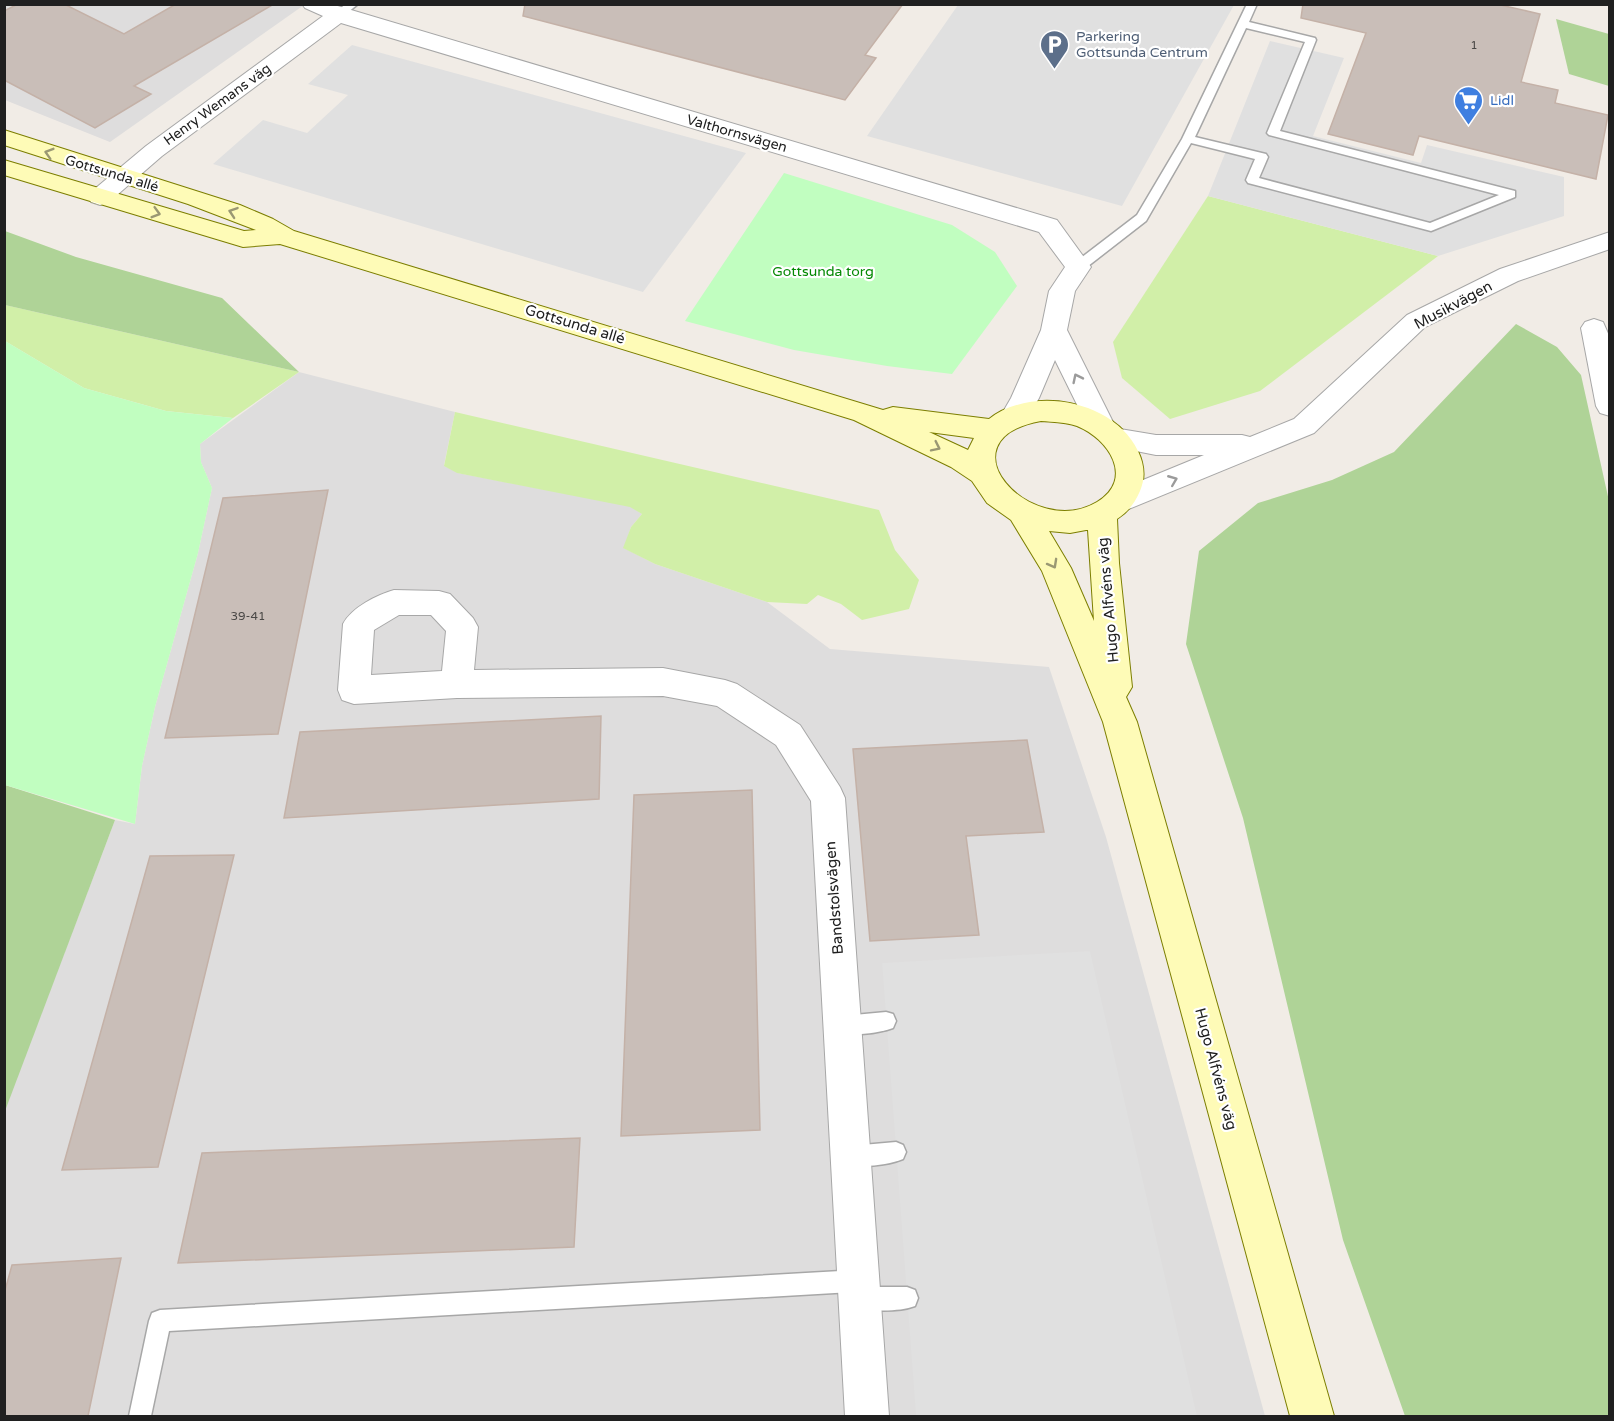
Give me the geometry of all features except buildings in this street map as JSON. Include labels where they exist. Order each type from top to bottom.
[{"type":"street","name":"Valthornsvägen","points":[[312,4],[345,10],[1048,226],[1078,267]]},
{"type":"street","name":"Henry Wemans väg","points":[[100,197],[154,151],[345,10]]},
{"type":"street","name":"Gottsunda allé","points":[[4,137],[45,153],[125,175],[265,222],[285,237]]},
{"type":"street","name":"Gottsunda allé","points":[[4,167],[243,238],[285,237],[864,413],[961,459],[982,473]]},
{"type":"street","name":"Musikvägen","points":[[1110,508],[1304,426],[1416,321],[1509,275],[1610,240]]},
{"type":"street","points":[[1054,330],[1109,432],[1126,453],[1131,469],[1129,486],[1110,508],[1080,520],[1056,522],[1023,514],[996,496],[982,473],[981,449],[1025,398],[1054,330],[1062,291],[1078,267]]},
{"type":"street","points":[[1594,328],[1610,406]]},
{"type":"street","points":[[1003,424],[1041,411],[1062,412],[1083,417],[1109,432]]},
{"type":"street","name":"Gottsunda allé","points":[[864,413],[1003,424]]},
{"type":"street","name":"Musikvägen","points":[[1109,432],[1156,445],[1259,446]]},
{"type":"street","name":"Hugo Alfvéns väg","points":[[1110,508],[1104,564],[1120,722]]},
{"type":"street","name":"Hugo Alfvéns väg","points":[[1023,514],[1056,568],[1120,722],[1312,1416]]},
{"type":"street","name":"Bandstolsvägen","points":[[457,684],[663,682],[725,694],[788,735],[828,798],[867,1416]]},
{"type":"lane","points":[[1078,267],[1142,218],[1188,139],[1252,4]]},
{"type":"lane","points":[[1188,139],[1267,145],[1511,194],[1431,227],[1252,180],[1267,145],[1311,40],[1242,24]]},
{"type":"lane","points":[[843,1025],[886,1022]]},
{"type":"lane","points":[[851,1156],[896,1152]]},
{"type":"lane","points":[[140,1416],[160,1321],[859,1290],[907,1298]]},
{"type":"shaded area","points":[[4,5],[304,5],[110,142],[5,100]]},
{"type":"shaded area","name":"Parkering Gottsunda Centrum","points":[[958,5],[1234,5],[1122,206],[867,136]]},
{"type":"shaded area","points":[[1270,41],[1344,58],[1313,136],[1421,163],[1427,145],[1564,177],[1564,216],[1438,256],[1208,196]]},
{"type":"shaded area","points":[[352,45],[746,153],[643,292],[213,164],[263,120],[307,133],[348,95],[308,84]]},
{"type":"shaded area","points":[[299,372],[455,412],[444,465],[458,473],[630,506],[642,514],[631,527],[624,548],[655,564],[767,602],[830,649],[1049,667],[1106,837],[1265,1416],[5,1416],[4,1111],[115,820],[135,824],[142,766],[155,707],[198,553],[212,488],[201,462],[200,444]]},
{"type":"shaded area","points":[[1090,951],[1197,1416],[916,1416],[882,963]]},
{"type":"green space","points":[[1556,19],[1609,34],[1609,86],[1569,74]]},
{"type":"green space","name":"Gottsunda torg","points":[[784,173],[952,225],[995,252],[1017,286],[952,374],[887,366],[794,350],[685,321]]},
{"type":"green space","points":[[1208,196],[1438,256],[1260,391],[1170,419],[1122,378],[1113,342]]},
{"type":"green space","points":[[5,231],[76,257],[222,298],[299,372],[5,305]]},
{"type":"green space","points":[[5,305],[299,372],[233,418],[166,411],[84,388],[5,341]]},
{"type":"green space","points":[[1516,324],[1557,347],[1581,375],[1609,501],[1609,1416],[1405,1416],[1343,1240],[1243,818],[1186,644],[1199,551],[1258,503],[1332,480],[1394,452]]},
{"type":"green space","points":[[5,341],[84,388],[166,411],[233,418],[200,444],[201,462],[212,488],[198,553],[155,707],[142,766],[135,824],[5,785]]},
{"type":"green space","points":[[455,412],[879,510],[895,550],[919,580],[909,609],[862,620],[841,604],[818,595],[807,604],[767,602],[655,564],[623,548],[631,527],[642,514],[630,507],[457,473],[444,466]]},
{"type":"green space","points":[[4,785],[115,820],[5,1111]]},
{"type":"place","name":"Parkering Gottsunda Centrum","points":[[1055,70]]},
{"type":"place","name":"Lidl","points":[[1469,126]]}]
